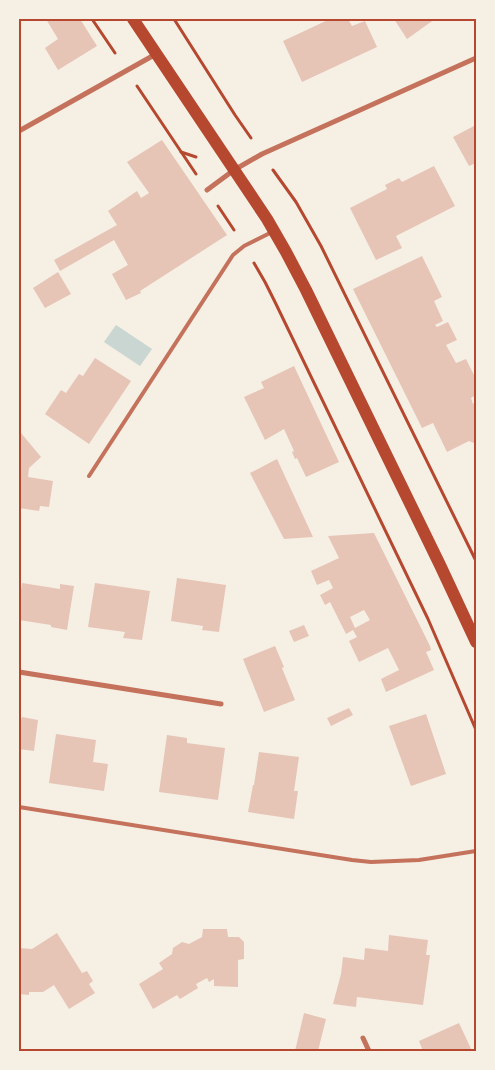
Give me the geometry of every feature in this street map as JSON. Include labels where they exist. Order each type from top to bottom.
[{"type":"main road","points":[[133,19],[234,170],[286,252],[440,564],[476,642]]},
{"type":"street","points":[[19,131],[156,54]]},
{"type":"street","points":[[207,190],[234,170],[262,154],[476,58]]},
{"type":"street","points":[[19,672],[221,704]]},
{"type":"street","points":[[363,1038],[369,1051]]},
{"type":"lane","points":[[89,476],[233,255],[244,246],[274,231]]},
{"type":"lane","points":[[19,807],[372,862],[419,860],[476,851]]},
{"type":"path","points":[[92,19],[244,246],[275,302],[424,610],[476,730]]},
{"type":"path","points":[[174,19],[235,115],[296,202],[321,246],[476,561]]},
{"type":"shaded area","points":[[116,325],[152,349],[140,366],[104,342]]},
{"type":"building","points":[[46,19],[80,19],[97,46],[58,70],[45,48],[58,39]]},
{"type":"building","points":[[330,19],[348,19],[352,26],[365,21],[377,47],[302,82],[283,41]]},
{"type":"building","points":[[394,19],[435,19],[407,39]]},
{"type":"building","points":[[476,125],[476,163],[469,166],[453,137]]},
{"type":"building","points":[[162,140],[227,235],[140,291],[141,293],[126,300],[112,274],[128,265],[114,240],[60,271],[54,260],[117,225],[108,211],[137,191],[141,198],[149,193],[127,162]]},
{"type":"building","points":[[434,166],[455,206],[396,236],[402,248],[376,260],[350,208],[387,189],[385,185],[399,178],[402,182]]},
{"type":"building","points":[[422,256],[442,297],[434,301],[443,321],[435,325],[437,327],[448,322],[457,340],[446,345],[456,363],[466,359],[476,376],[476,395],[471,398],[473,404],[476,402],[476,444],[469,441],[447,452],[433,423],[422,428],[353,289]]},
{"type":"building","points":[[58,272],[71,294],[45,308],[33,288]]},
{"type":"building","points":[[95,358],[131,381],[89,444],[45,414],[61,390],[66,393],[79,374],[83,376]]},
{"type":"building","points":[[294,366],[339,462],[306,477],[297,458],[295,459],[292,452],[294,451],[284,429],[265,440],[244,397],[264,388],[261,382]]},
{"type":"building","points":[[21,433],[41,457],[29,468],[28,477],[53,481],[49,507],[40,506],[39,511],[19,508],[19,435]]},
{"type":"building","points":[[277,459],[313,537],[284,539],[250,473]]},
{"type":"building","points":[[374,533],[430,646],[431,650],[426,652],[434,670],[386,692],[381,679],[399,670],[388,648],[359,662],[349,641],[357,637],[353,630],[346,634],[330,602],[325,605],[320,595],[333,588],[329,580],[317,585],[311,571],[339,558],[328,536]],"holes":[[[364,610],[370,620],[355,628],[350,617]]]},
{"type":"building","points":[[177,578],[226,585],[219,632],[202,630],[203,626],[171,621]]},
{"type":"building","points":[[22,583],[60,589],[60,584],[74,586],[67,630],[51,627],[51,625],[19,620]]},
{"type":"building","points":[[95,583],[150,591],[142,640],[123,638],[125,632],[88,627]]},
{"type":"building","points":[[304,625],[309,636],[294,642],[289,631]]},
{"type":"building","points":[[275,646],[295,700],[264,712],[243,659]]},
{"type":"building","points":[[349,708],[353,715],[331,726],[327,718]]},
{"type":"building","points":[[426,714],[446,774],[411,786],[389,726]]},
{"type":"building","points":[[22,717],[38,720],[34,751],[19,749],[19,719],[21,720]]},
{"type":"building","points":[[56,734],[96,740],[93,762],[108,764],[104,791],[49,783]]},
{"type":"building","points":[[167,735],[187,738],[187,743],[225,748],[218,800],[159,792]]},
{"type":"building","points":[[259,752],[299,757],[294,791],[298,791],[294,819],[248,812]]},
{"type":"building","points":[[203,929],[227,929],[228,937],[239,937],[244,942],[244,959],[238,960],[238,987],[214,986],[214,979],[209,982],[207,978],[196,984],[198,988],[180,999],[177,995],[153,1009],[139,984],[163,969],[159,963],[172,954],[173,948],[182,942],[189,944],[202,937]]},
{"type":"building","points":[[57,933],[82,973],[87,971],[93,981],[89,984],[95,993],[69,1009],[54,985],[43,992],[29,992],[29,995],[19,994],[19,948],[32,949]]},
{"type":"building","points":[[389,935],[428,940],[426,955],[430,955],[423,1005],[357,997],[356,1007],[333,1004],[341,974],[343,957],[364,960],[365,948],[388,951]]},
{"type":"building","points":[[304,1013],[326,1019],[318,1051],[295,1051]]},
{"type":"building","points":[[459,1023],[472,1051],[423,1051],[419,1041]]}]
